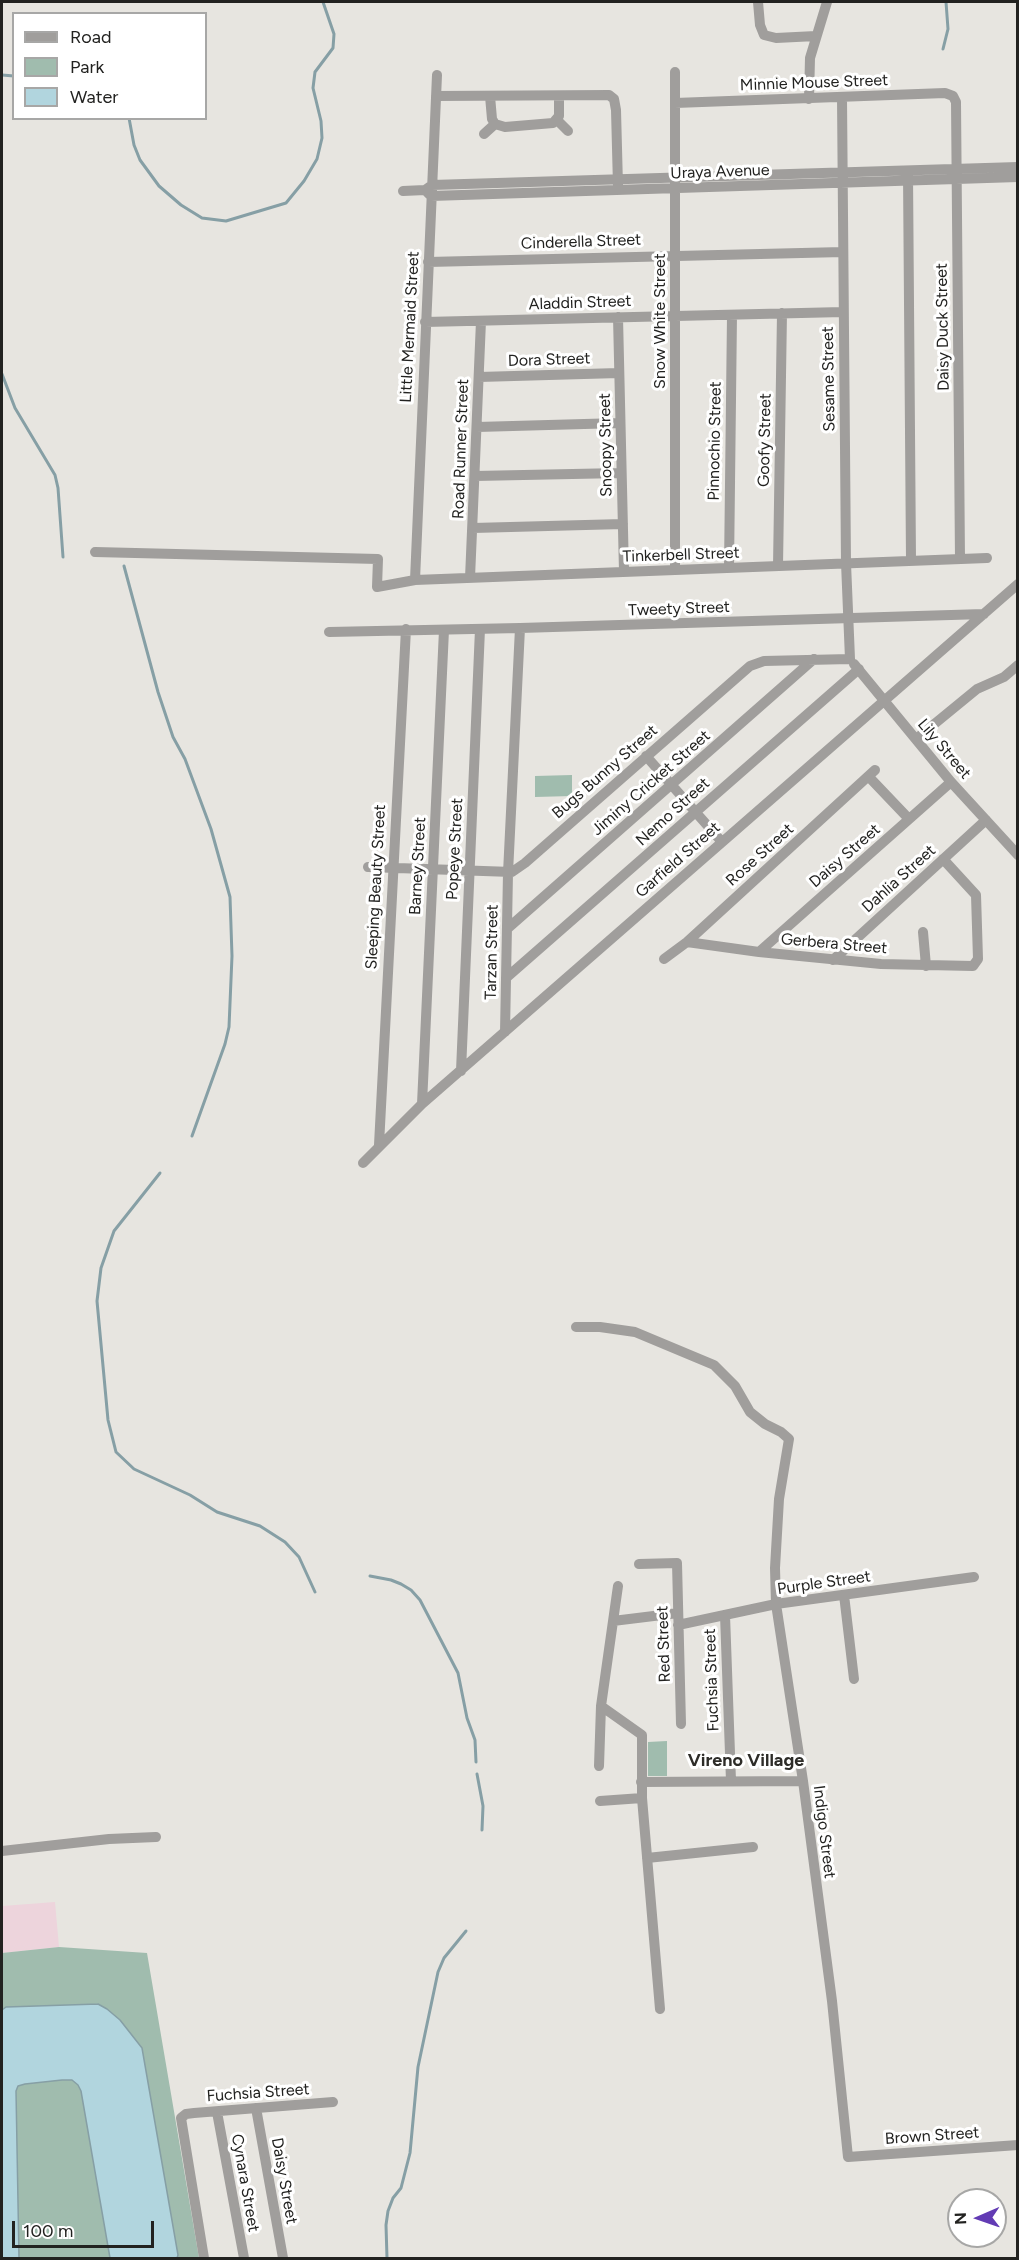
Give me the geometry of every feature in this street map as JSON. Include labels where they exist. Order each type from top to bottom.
[{"type":"street","points":[[758,2],[760,25],[764,35],[776,38],[816,36]]},
{"type":"street","points":[[809,99],[810,58],[827,2]]},
{"type":"street","name":"Snow White Street","points":[[675,72],[675,570]]},
{"type":"street","name":"Little Mermaid Street","points":[[415,580],[430,190],[437,75]]},
{"type":"street","name":"Minnie Mouse Street","points":[[675,103],[945,93],[953,96]]},
{"type":"street","points":[[436,96],[606,94],[614,99],[616,110],[618,184]]},
{"type":"street","points":[[490,96],[490,114],[495,124],[505,127],[549,124],[557,120],[560,110],[559,96]]},
{"type":"street","name":"Daisy Duck Street","points":[[953,96],[956,102],[960,559]]},
{"type":"street","name":"Sesame Street","points":[[842,98],[846,564],[850,659]]},
{"type":"street","points":[[557,120],[568,131]]},
{"type":"street","points":[[484,134],[495,124]]},
{"type":"street","name":"Uraya Avenue","points":[[956,174],[1017,167]]},
{"type":"street","name":"Uraya Avenue","points":[[403,191],[908,175],[956,174],[1017,177]]},
{"type":"street","name":"Daisy Duck Street","points":[[908,175],[911,561]]},
{"type":"street","name":"Cinderella Street","points":[[428,261],[843,252]]},
{"type":"street","name":"Aladdin Street","points":[[425,322],[843,312]]},
{"type":"street","name":"Goofy Street","points":[[778,566],[782,314]]},
{"type":"street","name":"Pinnochio Street","points":[[729,568],[732,315]]},
{"type":"street","name":"Snoopy Street","points":[[618,317],[624,572]]},
{"type":"street","name":"Road Runner Street","points":[[470,578],[482,321]]},
{"type":"street","name":"Dora Street","points":[[479,377],[619,373]]},
{"type":"street","points":[[477,427],[620,423]]},
{"type":"street","points":[[475,476],[621,472]]},
{"type":"street","points":[[473,528],[623,524]]},
{"type":"street","name":"Tinkerbell Street","points":[[95,552],[378,560],[376,587],[415,580],[987,558]]},
{"type":"street","name":"Garfield Street","points":[[363,1163],[422,1104],[1017,584]]},
{"type":"street","name":"Tweety Street","points":[[329,632],[984,614]]},
{"type":"street","points":[[368,867],[508,873],[520,628]]},
{"type":"street","name":"Sleeping Beauty Street","points":[[379,1145],[406,629]]},
{"type":"street","name":"Popeye Street","points":[[460,1071],[480,629]]},
{"type":"street","name":"Barney Street","points":[[422,1104],[444,630]]},
{"type":"street","name":"Jiminy Cricket Street","points":[[507,929],[814,659]]},
{"type":"street","name":"Lily Street","points":[[850,659],[951,782],[1017,855]]},
{"type":"street","name":"Bugs Bunny Street","points":[[508,873],[525,863],[750,666],[764,661],[850,659]]},
{"type":"street","points":[[916,739],[977,689],[1004,677],[1017,665]]},
{"type":"street","name":"Nemo Street","points":[[506,978],[859,669]]},
{"type":"street","points":[[646,756],[722,842]]},
{"type":"street","name":"Rose Street","points":[[664,959],[687,942],[872,773],[909,819]]},
{"type":"street","name":"Daisy Street","points":[[759,952],[951,782]]},
{"type":"street","name":"Dahlia Street","points":[[833,960],[986,820]]},
{"type":"street","name":"Gerbera Street","points":[[687,942],[833,960],[926,966],[970,966],[977,962],[976,895],[943,859]]},
{"type":"street","name":"Tarzan Street","points":[[505,1032],[508,873]]},
{"type":"street","points":[[924,932],[926,966]]},
{"type":"street","name":"Indigo Street","points":[[576,1327],[600,1327],[635,1332],[714,1365],[735,1386],[756,1419],[782,1432],[789,1439],[779,1491],[775,1568],[776,1604],[803,1781],[832,2001],[848,2157]]},
{"type":"street","name":"Red Street","points":[[639,1564],[677,1563],[681,1724]]},
{"type":"street","name":"Purple Street","points":[[678,1625],[776,1604],[974,1577]]},
{"type":"street","points":[[599,1766],[601,1706],[618,1586]]},
{"type":"street","points":[[844,1595],[854,1679]]},
{"type":"street","points":[[613,1621],[678,1613]]},
{"type":"street","name":"Fuchsia Street","points":[[725,1615],[731,1781]]},
{"type":"street","points":[[601,1706],[642,1735],[642,1798],[660,2009]]},
{"type":"street","points":[[642,1782],[803,1781]]},
{"type":"street","points":[[600,1801],[642,1798]]},
{"type":"street","points":[[2,1851],[109,1839],[156,1837]]},
{"type":"street","points":[[646,1858],[753,1847]]},
{"type":"street","name":"Fuchsia Street","points":[[204,2259],[181,2118],[186,2114],[333,2102]]},
{"type":"street","name":"Daisy Street","points":[[256,2108],[283,2259]]},
{"type":"street","name":"Cynara Street","points":[[217,2112],[244,2259]]},
{"type":"street","name":"Brown Street","points":[[848,2157],[1017,2145]]},
{"type":"shaded area","points":[[55,1902],[59,1947],[2,1953],[2,1906]]},
{"type":"green space","points":[[572,775],[572,796],[535,797],[535,776]]},
{"type":"green space","points":[[667,1741],[667,1776],[648,1776],[648,1742]]},
{"type":"green space","points":[[59,1947],[147,1953],[199,2258],[2,2258],[2,1953]]},
{"type":"water","points":[[98,2004],[120,2020],[142,2048],[177,2258],[110,2258],[81,2091],[72,2080],[62,2080],[25,2084],[18,2086],[16,2091],[19,2258],[2,2258],[2,2010],[6,2007]]},
{"type":"waterway","points":[[129,120],[134,145],[140,160],[159,186],[181,205],[202,218],[226,221],[286,203],[304,181],[317,159],[322,138],[321,121],[313,88],[315,72],[333,48],[334,34],[323,2]]},
{"type":"waterway","points":[[943,49],[948,29],[946,2]]},
{"type":"waterway","points":[[2,75],[12,76]]},
{"type":"waterway","points":[[2,374],[15,408],[55,475],[63,557]]},
{"type":"waterway","points":[[124,566],[158,692],[173,737],[185,759],[211,829],[230,897],[232,956],[229,1027],[192,1136]]},
{"type":"waterway","points":[[160,1173],[114,1231],[101,1268],[97,1301],[108,1420],[116,1452],[134,1469],[190,1495],[217,1512],[260,1526],[285,1542],[299,1557],[315,1592]]},
{"type":"waterway","points":[[370,1576],[401,1584],[411,1590],[420,1600],[458,1673],[467,1718],[475,1740],[476,1762]]},
{"type":"waterway","points":[[477,1774],[483,1806],[482,1830]]},
{"type":"waterway","points":[[387,2258],[388,2211],[393,2198],[401,2188],[410,2153],[418,2067],[438,1972],[444,1958],[466,1931]]},
{"type":"district","name":"Vireno Village","points":[[746,1761]]}]
